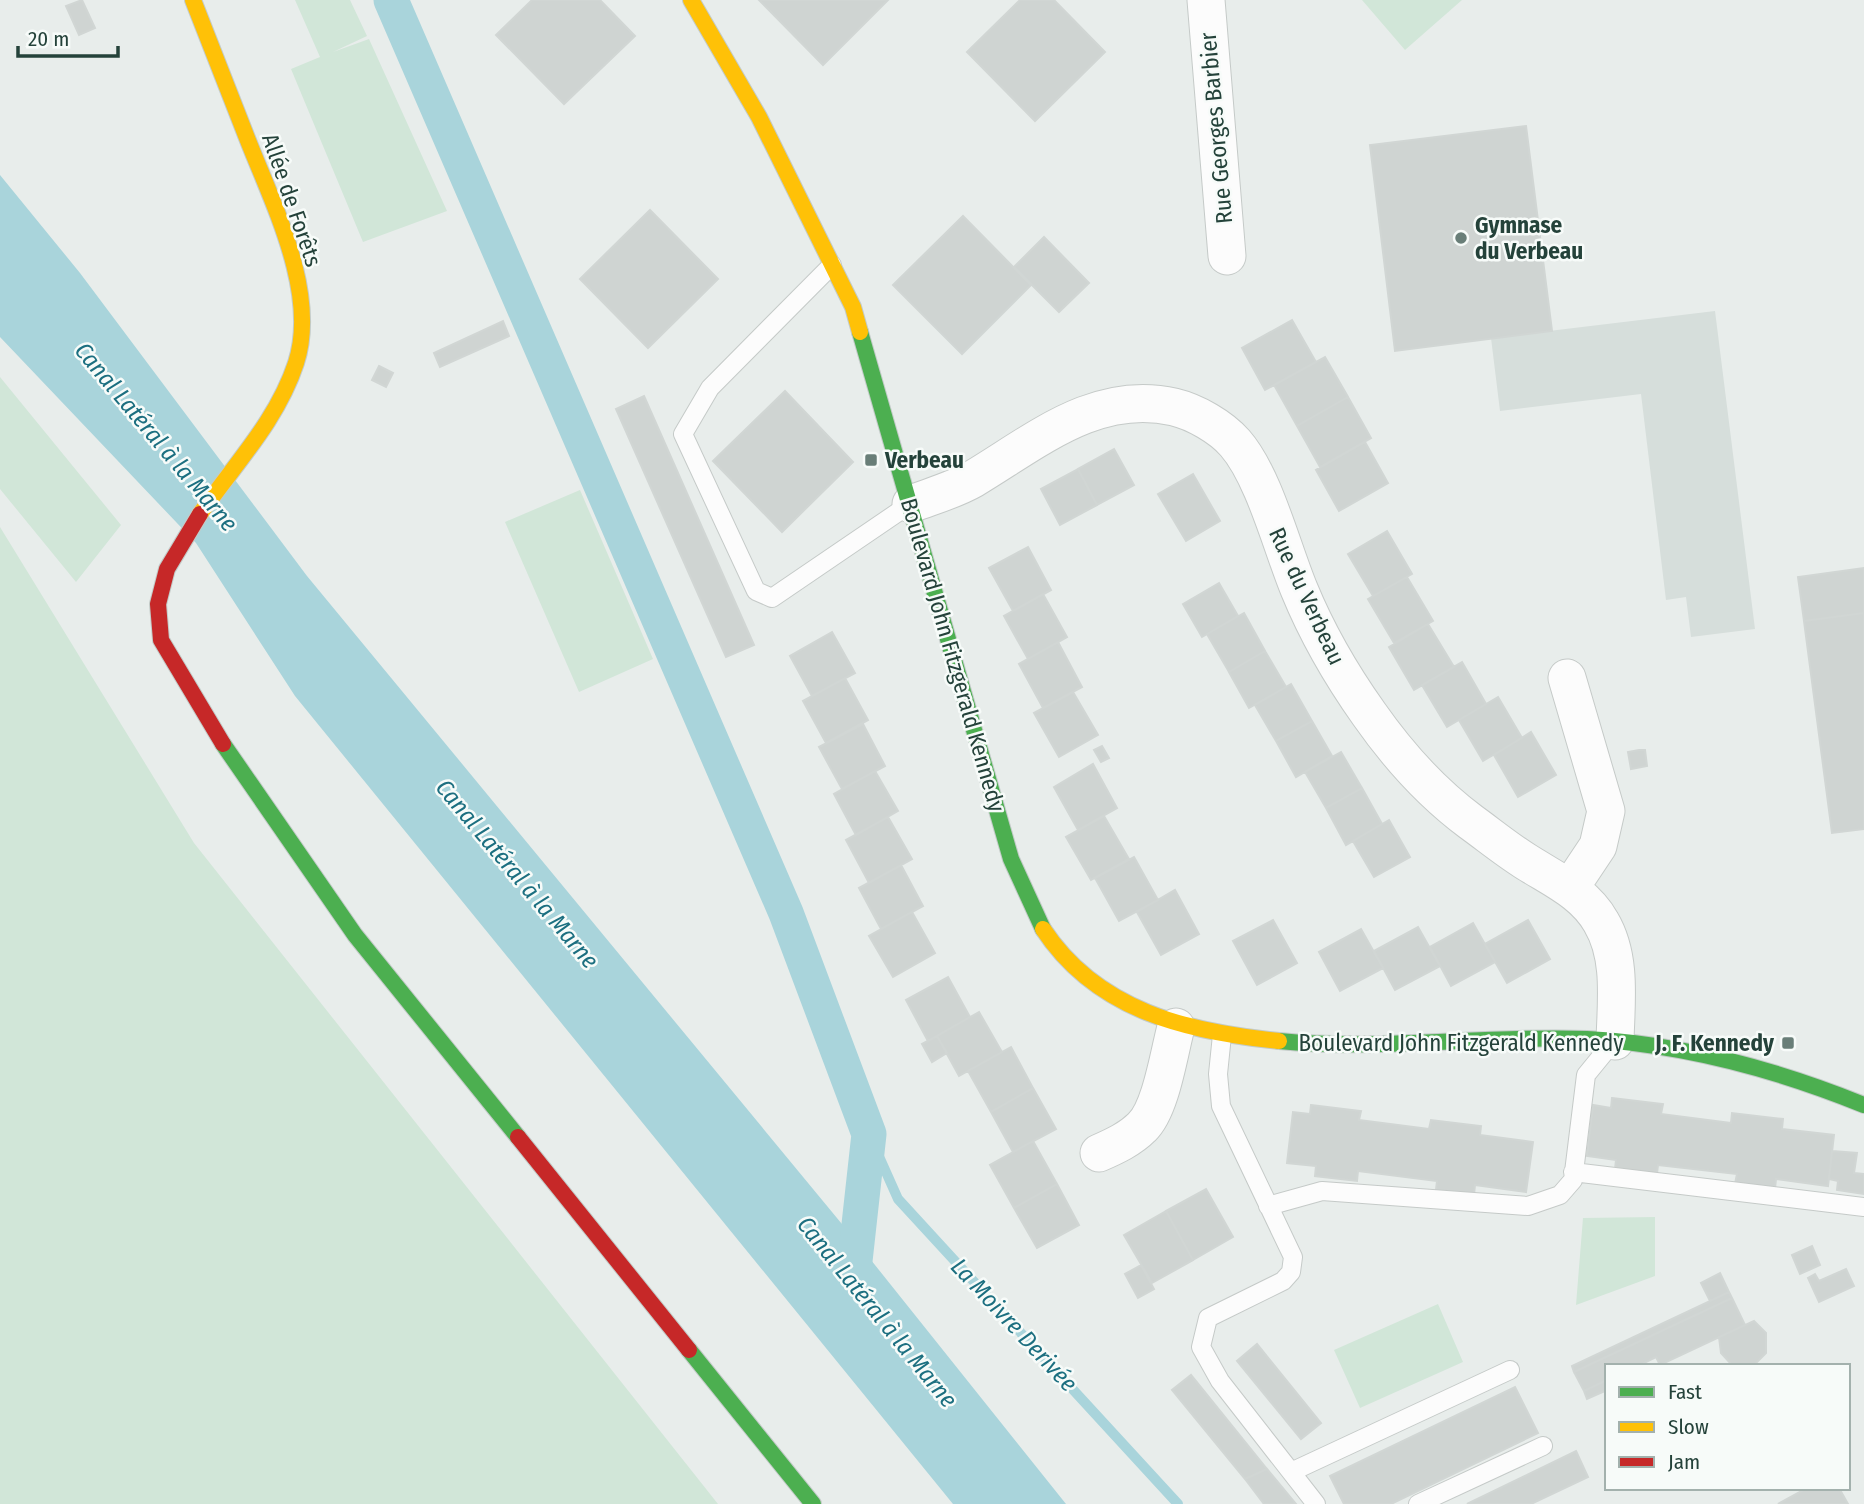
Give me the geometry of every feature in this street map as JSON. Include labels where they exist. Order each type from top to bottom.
[{"type":"street","name":"Allée de Forêts","points":[[194,0],[289,244],[298,286],[300,325],[296,360],[263,432],[172,554],[158,598],[156,621],[162,640],[183,680],[231,757],[355,935],[813,1504]]},
{"type":"street","name":"Boulevard John Fitzgerald Kennedy","points":[[691,0],[759,117],[853,307],[911,504],[984,773],[1029,906],[1059,951],[1081,974],[1110,997],[1176,1027],[1223,1035],[1328,1046],[1389,1046],[1558,1038],[1615,1041],[1740,1065],[1802,1082],[1864,1105]]},
{"type":"street","name":"Rue Georges Barbier","points":[[1206,0],[1227,256]]},
{"type":"street","name":"Rue du Verbeau","points":[[911,504],[970,480],[1044,433],[1108,406],[1134,403],[1175,408],[1221,431],[1236,444],[1254,474],[1300,592],[1335,660],[1391,744],[1419,776],[1467,819],[1525,861],[1570,888],[1593,909],[1611,945],[1616,967],[1615,1041]]},
{"type":"street","points":[[1567,678],[1606,811],[1598,846],[1570,888]]},
{"type":"street","points":[[1100,1153],[1124,1142],[1144,1126],[1153,1109],[1176,1027]]},
{"type":"lane","points":[[832,265],[710,388],[683,434],[756,591],[772,598],[911,504]]},
{"type":"lane","points":[[1223,1035],[1218,1074],[1221,1107],[1293,1257],[1291,1272],[1283,1280],[1208,1318],[1201,1347],[1220,1381],[1316,1504]]},
{"type":"lane","points":[[1268,1206],[1322,1191],[1528,1206],[1560,1195],[1573,1180],[1586,1075],[1615,1041]]},
{"type":"lane","points":[[1573,1172],[1862,1210]]},
{"type":"lane","points":[[1291,1472],[1510,1370]]},
{"type":"lane","points":[[1418,1504],[1543,1446]]},
{"type":"shaded area","points":[[1715,311],[1755,629],[1691,637],[1686,597],[1666,600],[1641,394],[1500,411],[1491,338]]},
{"type":"green space","points":[[295,0],[350,0],[367,36],[333,52],[369,39],[447,211],[363,242],[291,69],[320,57]]},
{"type":"green space","points":[[1362,0],[1462,0],[1405,50]]},
{"type":"green space","points":[[0,377],[121,525],[76,582],[0,489]]},
{"type":"green space","points":[[580,490],[653,659],[579,692],[505,522]]},
{"type":"green space","points":[[0,527],[194,843],[718,1504],[0,1504]]},
{"type":"green space","points":[[1655,1217],[1655,1276],[1576,1305],[1583,1218]]},
{"type":"green space","points":[[1438,1304],[1463,1362],[1360,1408],[1334,1350]]},
{"type":"water","name":"Canal Latéral à la Marne","points":[[0,175],[80,273],[307,576],[851,1235],[1066,1504],[953,1504],[295,696],[196,543],[0,337]]},
{"type":"building","points":[[82,0],[95,28],[79,35],[66,6]]},
{"type":"building","points":[[532,0],[600,0],[635,36],[564,104],[496,35]]},
{"type":"building","points":[[759,0],[888,0],[823,65]]},
{"type":"building","points":[[1020,0],[1054,0],[1105,52],[1035,121],[967,52]]},
{"type":"building","name":"Gymnase du Verbeau","points":[[1526,126],[1552,331],[1395,351],[1370,145]]},
{"type":"building","points":[[650,210],[718,279],[648,348],[580,279]]},
{"type":"building","points":[[963,216],[1031,285],[962,354],[893,285]]},
{"type":"building","points":[[1044,237],[1089,283],[1059,312],[1014,267]]},
{"type":"building","points":[[1292,320],[1316,362],[1265,390],[1242,348]]},
{"type":"building","points":[[503,321],[509,336],[440,367],[434,353]]},
{"type":"building","points":[[1325,357],[1348,397],[1297,426],[1274,385]]},
{"type":"building","points":[[379,366],[393,373],[386,387],[372,380]]},
{"type":"building","points":[[785,391],[853,462],[782,532],[713,461]]},
{"type":"building","points":[[644,396],[754,645],[726,657],[616,409]]},
{"type":"building","points":[[1348,397],[1371,438],[1320,467],[1297,426]]},
{"type":"building","points":[[1365,442],[1388,483],[1339,511],[1316,470]]},
{"type":"building","points":[[1114,449],[1134,485],[1097,505],[1078,469]]},
{"type":"building","points":[[1078,469],[1097,505],[1060,525],[1041,489]]},
{"type":"building","points":[[1193,474],[1220,521],[1186,541],[1158,494]]},
{"type":"building","points":[[1387,531],[1412,574],[1373,596],[1348,554]]},
{"type":"building","points":[[1028,547],[1051,590],[1013,611],[989,568]]},
{"type":"building","points":[[1864,568],[1864,613],[1804,621],[1798,577]]},
{"type":"building","points":[[1407,577],[1433,621],[1394,643],[1368,599]]},
{"type":"building","points":[[1219,583],[1238,616],[1202,637],[1183,604]]},
{"type":"building","points":[[1043,594],[1067,637],[1028,659],[1004,616]]},
{"type":"building","points":[[1244,613],[1265,651],[1229,672],[1207,634]]},
{"type":"building","points":[[1864,613],[1864,829],[1832,833],[1804,621]]},
{"type":"building","points":[[1428,624],[1454,667],[1414,690],[1389,647]]},
{"type":"building","points":[[832,632],[855,673],[812,696],[790,656]]},
{"type":"building","points":[[1058,642],[1082,687],[1043,708],[1019,664]]},
{"type":"building","points":[[1265,651],[1286,687],[1249,708],[1229,672]]},
{"type":"building","points":[[1462,662],[1486,704],[1447,727],[1422,685]]},
{"type":"building","points":[[845,678],[868,720],[826,743],[803,701]]},
{"type":"building","points":[[1291,684],[1312,721],[1276,741],[1255,705]]},
{"type":"building","points":[[1073,692],[1098,735],[1059,757],[1034,713]]},
{"type":"building","points":[[1498,697],[1522,738],[1483,761],[1459,720]]},
{"type":"building","points":[[1312,721],[1332,756],[1296,777],[1276,741]]},
{"type":"building","points":[[863,724],[885,766],[842,789],[819,747]]},
{"type":"building","points":[[1531,732],[1556,775],[1518,797],[1494,755]]},
{"type":"building","points":[[1102,746],[1109,758],[1101,762],[1094,750]]},
{"type":"building","points":[[1645,750],[1647,766],[1631,769],[1628,752]]},
{"type":"building","points":[[1341,752],[1362,788],[1326,808],[1305,772]]},
{"type":"building","points":[[1093,764],[1117,808],[1078,830],[1054,787]]},
{"type":"building","points":[[875,771],[898,811],[856,835],[834,794]]},
{"type":"building","points":[[1362,788],[1382,824],[1346,845],[1326,808]]},
{"type":"building","points":[[1104,816],[1129,859],[1091,880],[1066,837]]},
{"type":"building","points":[[888,817],[912,859],[869,883],[846,840]]},
{"type":"building","points":[[1389,820],[1410,857],[1374,877],[1353,841]]},
{"type":"building","points":[[1134,857],[1158,900],[1119,921],[1095,878]]},
{"type":"building","points":[[901,865],[923,906],[881,929],[859,888]]},
{"type":"building","points":[[1175,890],[1199,934],[1161,955],[1137,912]]},
{"type":"building","points":[[912,912],[935,953],[893,977],[869,936]]},
{"type":"building","points":[[1273,920],[1297,963],[1257,985],[1233,941]]},
{"type":"building","points":[[1528,920],[1550,959],[1507,983],[1485,944]]},
{"type":"building","points":[[1473,923],[1495,962],[1451,986],[1430,947]]},
{"type":"building","points":[[1418,927],[1440,966],[1395,990],[1374,951]]},
{"type":"building","points":[[1361,929],[1383,968],[1340,991],[1319,952]]},
{"type":"building","points":[[948,977],[970,1017],[928,1041],[906,1000]]},
{"type":"building","points":[[979,1012],[1002,1052],[959,1076],[937,1036]]},
{"type":"building","points":[[937,1036],[947,1053],[932,1062],[922,1044]]},
{"type":"building","points":[[1011,1047],[1033,1088],[991,1112],[968,1071]]},
{"type":"building","points":[[1033,1088],[1056,1129],[1013,1152],[991,1112]]},
{"type":"building","points":[[1612,1098],[1663,1104],[1661,1114],[1731,1123],[1732,1113],[1783,1119],[1782,1129],[1834,1135],[1828,1186],[1776,1179],[1775,1189],[1735,1184],[1737,1174],[1658,1165],[1657,1174],[1615,1169],[1616,1160],[1587,1156],[1593,1105],[1611,1108]]},
{"type":"building","points":[[1311,1105],[1361,1111],[1359,1120],[1429,1129],[1431,1120],[1481,1126],[1480,1135],[1533,1142],[1526,1192],[1475,1185],[1474,1195],[1436,1190],[1437,1181],[1358,1171],[1357,1181],[1315,1176],[1316,1166],[1287,1163],[1293,1112],[1310,1114]]},
{"type":"building","points":[[1033,1141],[1057,1184],[1014,1208],[990,1165]]},
{"type":"building","points":[[1832,1151],[1857,1153],[1854,1173],[1864,1174],[1864,1194],[1837,1190],[1838,1181],[1829,1179]]},
{"type":"building","points":[[1057,1184],[1079,1225],[1037,1248],[1014,1208]]},
{"type":"building","points":[[1206,1189],[1233,1237],[1193,1260],[1166,1211]]},
{"type":"building","points":[[1166,1211],[1193,1260],[1152,1283],[1124,1235]]},
{"type":"building","points":[[1812,1246],[1820,1265],[1800,1274],[1792,1255]]},
{"type":"building","points":[[1141,1265],[1154,1289],[1138,1298],[1125,1274]]},
{"type":"building","points":[[1846,1269],[1854,1286],[1819,1302],[1808,1278],[1815,1274],[1819,1281]]},
{"type":"building","points":[[1720,1273],[1729,1292],[1710,1301],[1701,1283]]},
{"type":"building","points":[[1729,1292],[1732,1298],[1574,1372],[1572,1366]]},
{"type":"building","points":[[1732,1298],[1745,1325],[1662,1364],[1656,1357],[1642,1364],[1605,1364],[1605,1381],[1584,1391],[1574,1372]]},
{"type":"building","points":[[1754,1321],[1766,1333],[1766,1353],[1755,1364],[1731,1364],[1721,1353],[1719,1337]]},
{"type":"building","points":[[1257,1344],[1321,1423],[1301,1439],[1237,1361]]},
{"type":"building","points":[[1191,1375],[1267,1469],[1245,1479],[1172,1390]]},
{"type":"building","points":[[1605,1381],[1605,1391],[1587,1399],[1584,1391]]},
{"type":"building","points":[[1515,1387],[1538,1433],[1391,1504],[1344,1504],[1330,1476]]},
{"type":"building","points":[[1576,1451],[1588,1477],[1531,1504],[1467,1504]]},
{"type":"building","points":[[1267,1469],[1296,1504],[1264,1504],[1245,1479]]},
{"type":"building","points":[[1803,1490],[1840,1490],[1848,1504],[1778,1504]]},
{"type":"waterway","name":"Canal Latéral à la Marne","points":[[391,0],[786,913],[869,1134],[853,1279]]},
{"type":"waterway","name":"La Moivre Derivée","points":[[869,1134],[898,1199],[1178,1504]]},
{"type":"traffic: fast","points":[[860,332],[1011,859],[1043,929]]},
{"type":"traffic: fast","points":[[223,744],[355,935],[518,1137]]},
{"type":"traffic: fast","points":[[1279,1041],[1395,1044],[1548,1038],[1623,1042],[1728,1060],[1797,1080],[1864,1105]]},
{"type":"traffic: fast","points":[[689,1350],[813,1504]]},
{"type":"traffic: slow","points":[[193,0],[280,219],[290,248],[302,307],[302,336],[288,384],[254,442],[200,514]]},
{"type":"traffic: slow","points":[[691,0],[759,117],[853,307],[860,332]]},
{"type":"traffic: slow","points":[[1043,929],[1065,957],[1090,980],[1117,998],[1179,1023],[1211,1031],[1279,1041]]},
{"type":"traffic: jam","points":[[200,514],[167,569],[158,604],[161,640],[223,744]]},
{"type":"traffic: jam","points":[[518,1137],[689,1350]]},
{"type":"place","name":"Gymnase du Verbeau","points":[[1461,238]]},
{"type":"place","name":"Verbeau","points":[[871,460]]},
{"type":"place","name":"J. F. Kennedy","points":[[1788,1043]]}]
